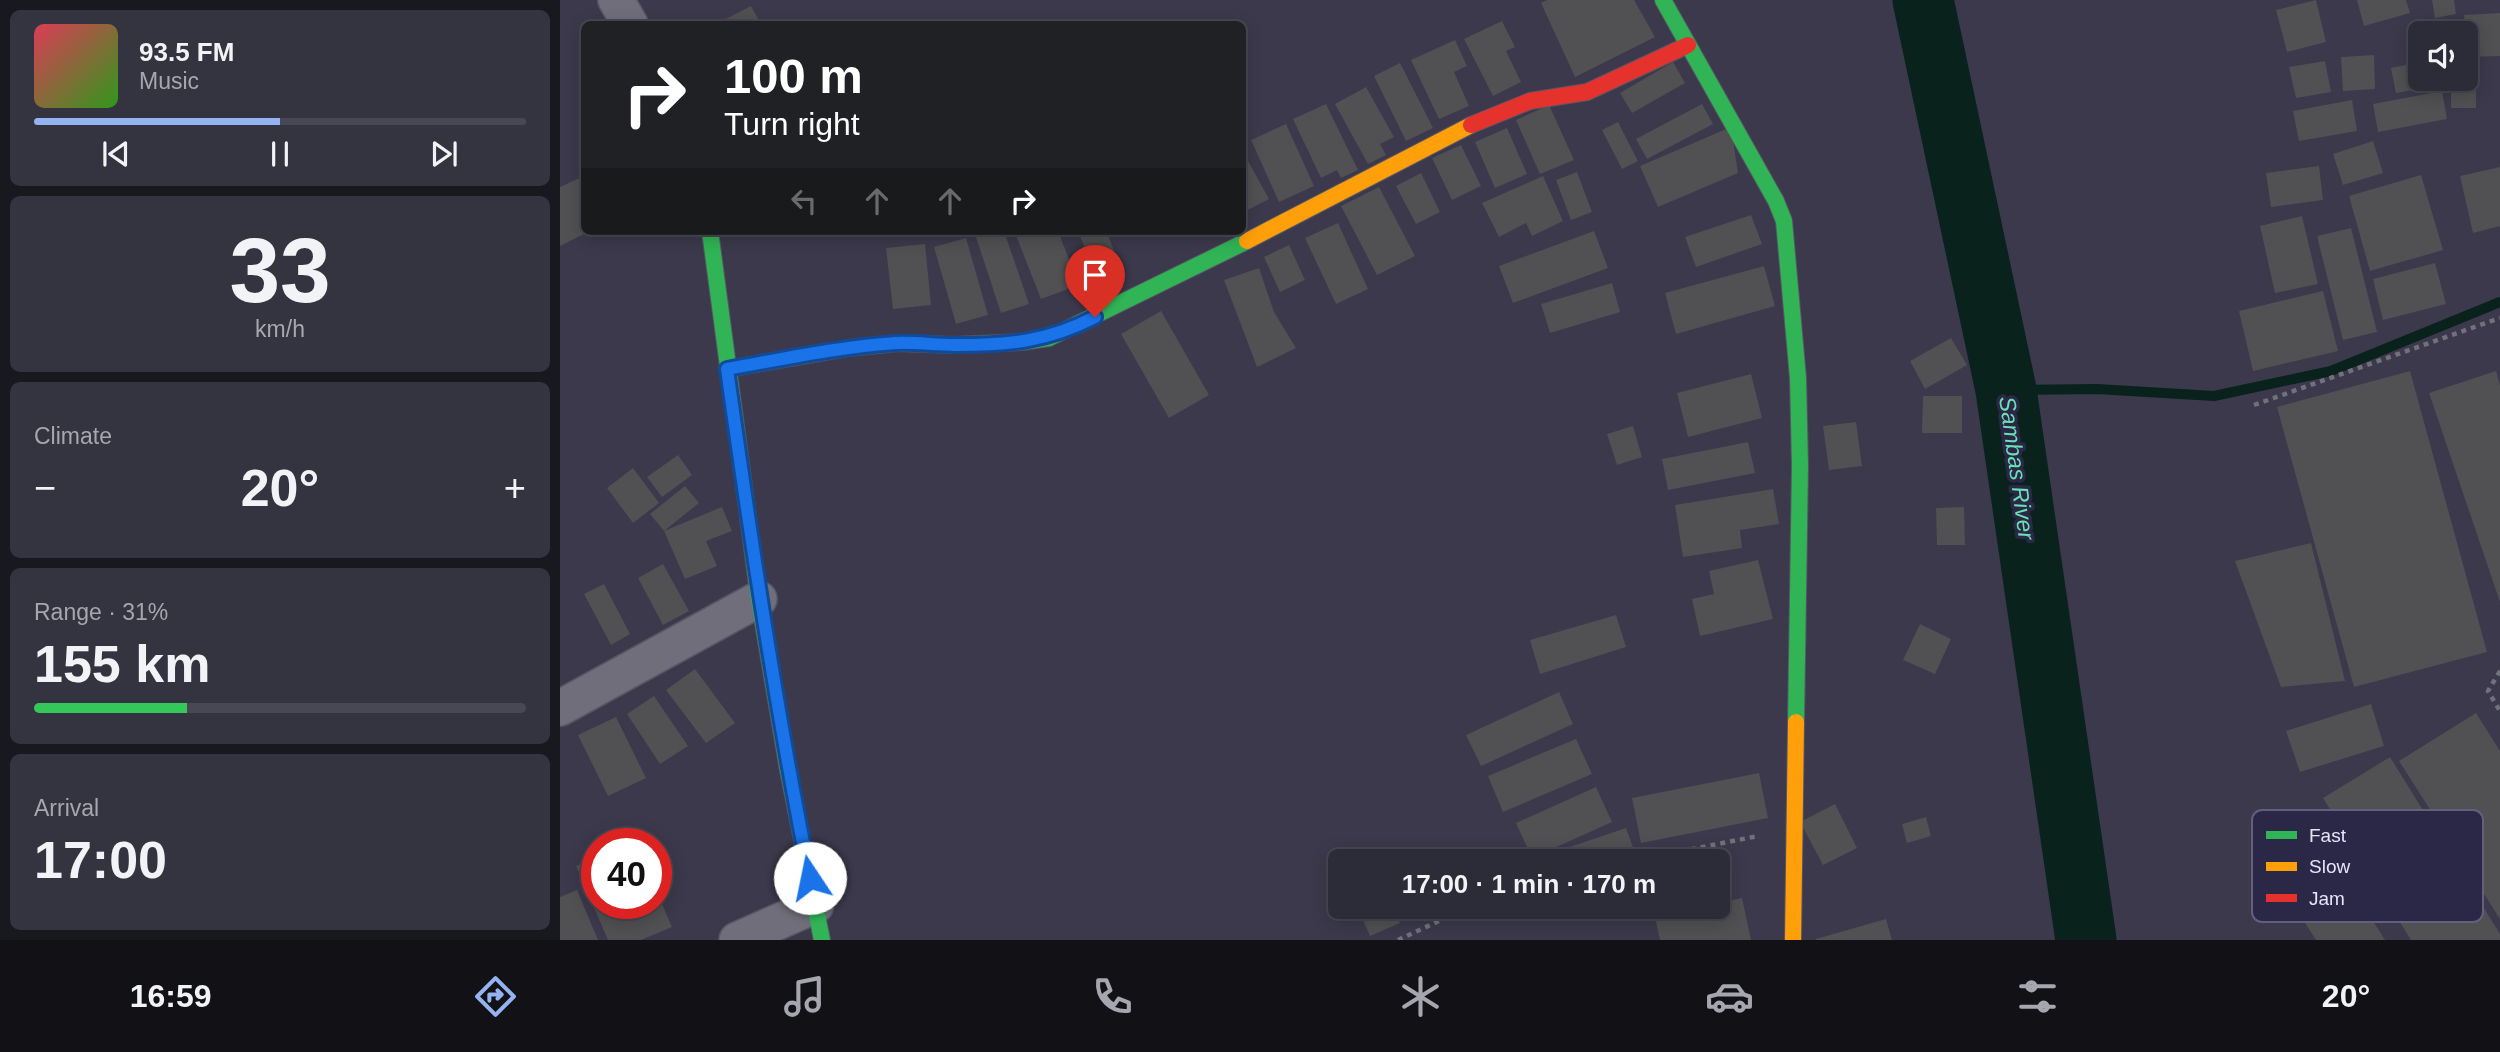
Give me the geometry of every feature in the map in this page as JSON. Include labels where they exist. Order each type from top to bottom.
[{"type":"street","points":[[616,0],[628,21]]},
{"type":"street","points":[[1663,0],[1776,201],[1784,221],[1798,378],[1800,466],[1793,940]]},
{"type":"street","points":[[727,369],[849,348],[898,343],[989,344],[1048,338],[1254,238],[1476,122],[1531,101],[1587,92],[1688,45]]},
{"type":"street","points":[[710,235],[759,599],[788,770],[822,940]]},
{"type":"street","points":[[560,708],[759,599]]},
{"type":"street","points":[[737,940],[816,905]]},
{"type":"path","points":[[2254,405],[2500,318]]},
{"type":"path","points":[[2500,671],[2488,691],[2500,711]]},
{"type":"path","points":[[1688,849],[1759,836],[1793,834]]},
{"type":"path","points":[[1398,940],[1444,919]]},
{"type":"building","points":[[1547,0],[1634,0],[1655,37],[1575,77],[1541,3]]},
{"type":"building","points":[[2316,0],[2326,42],[2287,52],[2276,10]]},
{"type":"building","points":[[2357,0],[2406,0],[2410,13],[2364,26]]},
{"type":"building","points":[[2432,0],[2454,0],[2456,14],[2435,18]]},
{"type":"building","points":[[751,6],[759,21],[722,21]]},
{"type":"building","points":[[2500,13],[2500,56],[2478,57],[2478,21],[2464,21],[2464,15]]},
{"type":"building","points":[[1502,21],[1515,47],[1506,51],[1521,82],[1493,96],[1464,39]]},
{"type":"building","points":[[1455,40],[1467,66],[1454,72],[1469,106],[1439,119],[1411,60]]},
{"type":"building","points":[[2374,55],[2375,89],[2343,91],[2341,57]]},
{"type":"building","points":[[2325,61],[2331,92],[2296,98],[2289,67]]},
{"type":"building","points":[[1673,62],[1685,83],[1632,113],[1620,93]]},
{"type":"building","points":[[1400,63],[1433,128],[1406,141],[1374,76]]},
{"type":"building","points":[[2408,64],[2408,91],[2396,93],[2391,68]]},
{"type":"building","points":[[1366,87],[1394,137],[1380,144],[1386,155],[1368,164],[1335,104]]},
{"type":"building","points":[[2442,91],[2447,119],[2378,132],[2373,104]]},
{"type":"building","points":[[2451,91],[2476,91],[2476,108],[2451,108]]},
{"type":"building","points":[[2352,100],[2357,131],[2299,141],[2293,111]]},
{"type":"building","points":[[1326,104],[1358,170],[1341,178],[1337,170],[1321,178],[1293,119]]},
{"type":"building","points":[[1702,104],[1713,124],[1647,159],[1636,139]]},
{"type":"building","points":[[1549,105],[1574,160],[1540,174],[1516,120]]},
{"type":"building","points":[[1618,122],[1638,161],[1622,169],[1602,130]]},
{"type":"building","points":[[1286,124],[1314,186],[1279,202],[1251,140]]},
{"type":"building","points":[[1731,127],[1738,173],[1658,207],[1640,166]]},
{"type":"building","points":[[1507,128],[1527,174],[1495,188],[1475,142]]},
{"type":"building","points":[[2373,141],[2383,173],[2343,185],[2333,154]]},
{"type":"building","points":[[1461,145],[1481,186],[1452,200],[1432,158]]},
{"type":"building","points":[[1246,157],[1269,199],[1246,211]]},
{"type":"building","points":[[2319,166],[2323,200],[2271,207],[2266,173]]},
{"type":"building","points":[[2500,167],[2500,226],[2473,233],[2460,176]]},
{"type":"building","points":[[1577,172],[1592,212],[1571,220],[1556,180]]},
{"type":"building","points":[[1421,173],[1440,212],[1416,224],[1396,186]]},
{"type":"building","points":[[2421,175],[2443,250],[2370,271],[2349,196]]},
{"type":"building","points":[[1543,176],[1563,221],[1532,236],[1526,223],[1499,237],[1482,203]]},
{"type":"building","points":[[581,177],[582,235],[560,246],[560,187]]},
{"type":"building","points":[[1379,187],[1415,256],[1377,275],[1341,206]]},
{"type":"building","points":[[1751,215],[1762,244],[1696,267],[1685,237]]},
{"type":"building","points":[[2302,216],[2318,284],[2275,293],[2260,226]]},
{"type":"building","points":[[1338,223],[1368,289],[1336,304],[1305,238]]},
{"type":"building","points":[[2351,228],[2377,332],[2343,340],[2317,236]]},
{"type":"building","points":[[1594,231],[1608,268],[1513,303],[1499,266]]},
{"type":"building","points":[[975,235],[1005,235],[1029,304],[1001,313]]},
{"type":"building","points":[[1016,235],[1060,235],[1079,285],[1041,299]]},
{"type":"building","points":[[1080,235],[1108,235],[1121,267],[1097,277]]},
{"type":"building","points":[[966,238],[988,315],[956,324],[934,247]]},
{"type":"building","points":[[925,244],[931,305],[893,309],[886,248]]},
{"type":"building","points":[[1289,245],[1305,280],[1280,292],[1264,257]]},
{"type":"building","points":[[2435,263],[2446,304],[2383,320],[2373,279]]},
{"type":"building","points":[[1764,266],[1775,306],[1676,334],[1665,293]]},
{"type":"building","points":[[1259,268],[1274,312],[1296,348],[1257,367],[1224,280]]},
{"type":"building","points":[[1612,283],[1620,312],[1550,333],[1541,304]]},
{"type":"building","points":[[2323,291],[2338,351],[2253,371],[2239,311]]},
{"type":"building","points":[[1161,311],[1209,395],[1169,418],[1121,334]]},
{"type":"building","points":[[1951,338],[1967,365],[1925,389],[1910,361]]},
{"type":"building","points":[[2410,371],[2487,652],[2354,687],[2277,407]]},
{"type":"building","points":[[2496,371],[2500,385],[2500,602],[2429,393]]},
{"type":"building","points":[[1751,374],[1762,418],[1688,437],[1677,393]]},
{"type":"building","points":[[1923,396],[1962,396],[1962,433],[1922,433]]},
{"type":"building","points":[[1856,422],[1862,466],[1829,470],[1823,426]]},
{"type":"building","points":[[1633,426],[1642,457],[1617,465],[1607,434]]},
{"type":"building","points":[[1748,442],[1755,473],[1668,490],[1662,459]]},
{"type":"building","points":[[678,455],[692,475],[662,497],[647,477]]},
{"type":"building","points":[[633,468],[659,503],[633,523],[607,488]]},
{"type":"building","points":[[685,486],[699,503],[664,531],[650,514]]},
{"type":"building","points":[[1773,489],[1779,524],[1740,530],[1742,548],[1683,557],[1675,505]]},
{"type":"building","points":[[722,507],[732,531],[706,541],[717,566],[685,579],[664,531]]},
{"type":"building","points":[[1964,507],[1965,545],[1937,545],[1936,508]]},
{"type":"building","points":[[2311,543],[2345,681],[2281,687],[2235,561]]},
{"type":"building","points":[[1758,560],[1773,619],[1700,636],[1692,599],[1714,594],[1709,571]]},
{"type":"building","points":[[663,564],[689,611],[663,625],[638,578]]},
{"type":"building","points":[[604,584],[630,634],[611,645],[584,594]]},
{"type":"building","points":[[1616,615],[1626,647],[1540,674],[1530,640]]},
{"type":"building","points":[[1920,624],[1951,639],[1935,674],[1903,660]]},
{"type":"building","points":[[695,669],[735,723],[706,743],[666,690]]},
{"type":"building","points":[[1559,692],[1573,724],[1481,766],[1466,735]]},
{"type":"building","points":[[654,696],[688,746],[660,764],[627,714]]},
{"type":"building","points":[[2371,704],[2384,746],[2300,772],[2286,731]]},
{"type":"building","points":[[2476,713],[2500,751],[2500,919],[2483,892],[2483,810],[2430,810],[2399,761]]},
{"type":"building","points":[[616,717],[646,778],[608,796],[578,735]]},
{"type":"building","points":[[1576,739],[1592,774],[1503,812],[1488,776]]},
{"type":"building","points":[[2390,757],[2423,810],[2330,810],[2323,798]]},
{"type":"building","points":[[1759,773],[1768,818],[1641,843],[1632,798]]},
{"type":"building","points":[[1596,787],[1612,822],[1552,849],[1528,849],[1516,823]]},
{"type":"building","points":[[1835,804],[1857,848],[1823,865],[1800,822]]},
{"type":"building","points":[[1926,817],[1931,836],[1907,843],[1902,824]]},
{"type":"building","points":[[1626,828],[1634,849],[1564,849]]},
{"type":"building","points":[[581,864],[581,878],[576,866]]},
{"type":"building","points":[[577,890],[581,900],[581,919],[589,919],[598,940],[560,940],[560,897]]},
{"type":"building","points":[[1742,898],[1751,940],[1660,940],[1655,919],[1730,919],[1730,900]]},
{"type":"building","points":[[2483,907],[2500,934],[2500,940],[2411,940],[2400,922],[2483,922]]},
{"type":"building","points":[[599,919],[669,919],[672,927],[641,940],[608,940]]},
{"type":"building","points":[[1363,919],[1398,919],[1400,923],[1370,936]]},
{"type":"building","points":[[1886,919],[1892,940],[1816,940],[1816,939]]},
{"type":"building","points":[[2304,922],[2374,922],[2385,940],[2316,940]]},
{"type":"waterway","name":"Sambas River","points":[[1923,0],[2006,390],[2086,940]]},
{"type":"waterway","points":[[2006,390],[2097,389],[2214,396],[2331,371],[2500,302]]},
{"type":"traffic: fast","points":[[1663,0],[1776,201],[1784,221],[1798,378],[1800,466],[1796,722]]},
{"type":"traffic: fast","points":[[711,235],[759,599],[788,770],[822,940]]},
{"type":"traffic: fast","points":[[727,369],[849,348],[898,343],[954,345],[1049,338],[1247,241]]},
{"type":"traffic: slow","points":[[1247,241],[1471,125]]},
{"type":"traffic: slow","points":[[1793,940],[1796,722]]},
{"type":"traffic: jam","points":[[1471,125],[1530,101],[1587,92],[1688,45]]},
{"type":"route","points":[[810,878],[788,770],[759,599],[727,369],[849,348],[898,343],[954,345],[1022,342],[1048,338],[1095,317]]}]
